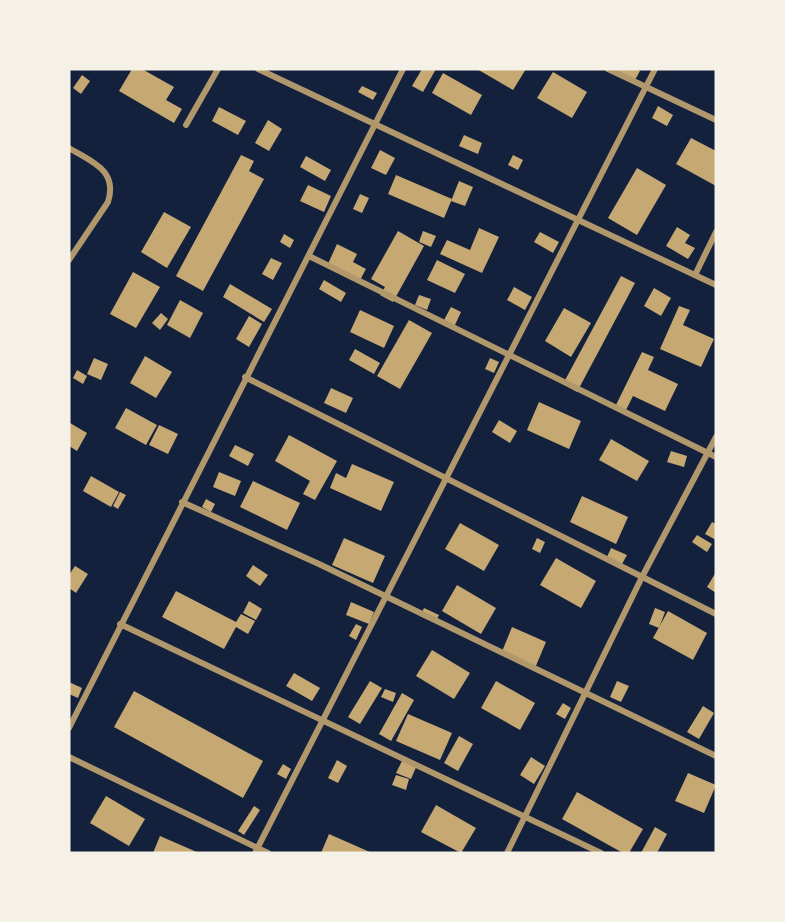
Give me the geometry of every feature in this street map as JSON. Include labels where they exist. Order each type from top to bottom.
[{"type":"street","points":[[186,125],[218,69]]},
{"type":"street","points":[[258,69],[716,285]]},
{"type":"street","points":[[69,728],[403,69]]},
{"type":"street","points":[[608,69],[716,120]]},
{"type":"street","points":[[256,850],[655,69]]},
{"type":"street","points":[[69,148],[102,169],[111,181],[108,202],[69,260]]},
{"type":"street","points":[[695,275],[716,232]]},
{"type":"street","points":[[309,256],[716,457]]},
{"type":"street","points":[[245,377],[716,614]]},
{"type":"street","points":[[507,853],[642,577],[716,437]]},
{"type":"street","points":[[182,502],[716,756]]},
{"type":"street","points":[[120,624],[324,719],[601,853]]},
{"type":"street","points":[[69,758],[256,850],[268,853]]},
{"type":"building","points":[[132,69],[142,69],[174,87],[166,100],[182,109],[174,123],[119,91]]},
{"type":"building","points":[[422,69],[436,69],[423,92],[412,86]]},
{"type":"building","points":[[477,69],[526,69],[513,90]]},
{"type":"building","points":[[613,69],[637,69],[640,71],[635,80]]},
{"type":"building","points":[[553,72],[587,92],[572,118],[537,98]]},
{"type":"building","points":[[443,73],[482,95],[471,115],[432,93]]},
{"type":"building","points":[[82,75],[90,81],[81,94],[73,88]]},
{"type":"building","points":[[362,86],[377,93],[373,100],[358,92]]},
{"type":"building","points":[[658,106],[673,115],[667,126],[652,118]]},
{"type":"building","points":[[219,107],[246,121],[238,135],[212,121]]},
{"type":"building","points":[[268,120],[282,129],[269,151],[255,143]]},
{"type":"building","points":[[464,135],[482,143],[478,154],[459,146]]},
{"type":"building","points":[[691,138],[716,151],[716,186],[676,164]]},
{"type":"building","points":[[380,150],[395,158],[386,175],[371,168]]},
{"type":"building","points":[[241,155],[254,161],[249,171],[264,179],[203,291],[176,276]]},
{"type":"building","points":[[513,155],[523,160],[518,170],[508,165]]},
{"type":"building","points":[[306,156],[331,170],[325,181],[300,167]]},
{"type":"building","points":[[637,168],[666,185],[637,235],[608,218]]},
{"type":"building","points":[[396,175],[452,199],[444,218],[388,194]]},
{"type":"building","points":[[459,181],[473,187],[465,206],[451,201]]},
{"type":"building","points":[[308,185],[331,196],[324,212],[300,201]]},
{"type":"building","points":[[360,194],[369,198],[362,213],[353,209]]},
{"type":"building","points":[[164,212],[191,227],[167,268],[141,252]]},
{"type":"building","points":[[677,227],[690,235],[685,243],[695,248],[688,259],[666,246]]},
{"type":"building","points":[[479,228],[499,237],[482,273],[440,254],[447,240],[470,250]]},
{"type":"building","points":[[398,231],[424,246],[393,302],[380,295],[385,287],[371,279]]},
{"type":"building","points":[[423,231],[436,236],[431,247],[419,242]]},
{"type":"building","points":[[540,232],[559,242],[553,253],[534,242]]},
{"type":"building","points":[[284,234],[294,240],[290,248],[280,242]]},
{"type":"building","points":[[337,244],[357,254],[353,262],[366,269],[359,282],[327,266]]},
{"type":"building","points":[[271,258],[282,263],[273,280],[262,274]]},
{"type":"building","points":[[437,260],[465,274],[455,293],[427,280]]},
{"type":"building","points":[[133,272],[160,287],[136,328],[110,314]]},
{"type":"building","points":[[621,276],[635,283],[577,392],[563,384]]},
{"type":"building","points":[[324,280],[346,293],[341,302],[319,289]]},
{"type":"building","points":[[230,284],[272,309],[264,322],[223,297]]},
{"type":"building","points":[[514,287],[532,297],[525,310],[507,300]]},
{"type":"building","points":[[654,288],[671,298],[661,316],[644,306]]},
{"type":"building","points":[[419,295],[431,299],[427,310],[415,305]]},
{"type":"building","points":[[180,300],[203,313],[190,338],[167,325]]},
{"type":"building","points":[[679,306],[690,310],[683,325],[714,339],[701,367],[660,349]]},
{"type":"building","points":[[451,307],[461,312],[454,327],[443,322]]},
{"type":"building","points":[[564,308],[591,323],[571,357],[545,341]]},
{"type":"building","points":[[360,310],[394,326],[384,348],[350,332]]},
{"type":"building","points":[[161,313],[168,319],[160,330],[152,323]]},
{"type":"building","points":[[249,316],[262,324],[249,347],[236,339]]},
{"type":"building","points":[[409,320],[432,333],[400,389],[377,376]]},
{"type":"building","points":[[355,349],[380,363],[374,374],[349,360]]},
{"type":"building","points":[[642,352],[654,357],[648,370],[678,384],[665,411],[633,396],[625,412],[615,407]]},
{"type":"building","points":[[145,356],[172,372],[156,398],[130,383]]},
{"type":"building","points":[[94,358],[108,364],[101,380],[87,374]]},
{"type":"building","points":[[490,358],[499,362],[494,373],[485,369]]},
{"type":"building","points":[[77,370],[87,376],[83,384],[73,378]]},
{"type":"building","points":[[331,388],[353,398],[346,413],[324,403]]},
{"type":"building","points":[[539,402],[581,421],[569,449],[527,430]]},
{"type":"building","points":[[126,408],[157,425],[146,445],[115,428]]},
{"type":"building","points":[[499,420],[517,431],[510,443],[492,432]]},
{"type":"building","points":[[70,423],[87,433],[77,451],[69,446]]},
{"type":"building","points":[[159,425],[178,434],[168,454],[149,445]]},
{"type":"building","points":[[289,435],[337,461],[315,500],[303,494],[310,481],[275,461]]},
{"type":"building","points":[[611,439],[649,461],[637,481],[599,460]]},
{"type":"building","points":[[235,445],[254,454],[248,466],[229,456]]},
{"type":"building","points":[[671,451],[687,456],[684,467],[667,462]]},
{"type":"building","points":[[352,464],[394,482],[381,511],[330,488],[336,473],[346,478]]},
{"type":"building","points":[[219,472],[241,481],[235,496],[213,487]]},
{"type":"building","points":[[91,476],[119,492],[111,507],[83,491]]},
{"type":"building","points":[[253,481],[300,503],[287,530],[240,507]]},
{"type":"building","points":[[120,492],[126,495],[118,509],[113,506]]},
{"type":"building","points":[[582,496],[628,517],[616,544],[570,522]]},
{"type":"building","points":[[206,499],[215,504],[211,512],[202,507]]},
{"type":"building","points":[[712,522],[716,524],[716,540],[705,534]]},
{"type":"building","points":[[460,523],[499,545],[484,571],[445,549]]},
{"type":"building","points":[[697,535],[712,544],[707,552],[692,542]]},
{"type":"building","points":[[344,538],[385,556],[373,583],[332,565]]},
{"type":"building","points":[[537,538],[545,542],[540,553],[532,549]]},
{"type":"building","points":[[611,548],[627,555],[622,564],[607,557]]},
{"type":"building","points":[[556,558],[596,581],[581,608],[540,585]]},
{"type":"building","points":[[253,565],[268,575],[260,586],[246,576]]},
{"type":"building","points":[[75,566],[88,574],[76,593],[69,588],[69,575]]},
{"type":"building","points":[[716,572],[716,593],[707,587]]},
{"type":"building","points":[[457,585],[496,608],[481,634],[442,611]]},
{"type":"building","points":[[176,591],[236,622],[241,614],[255,621],[248,634],[236,627],[224,649],[162,617]]},
{"type":"building","points":[[249,601],[262,609],[256,620],[243,613]]},
{"type":"building","points":[[351,602],[374,612],[369,624],[346,615]]},
{"type":"building","points":[[424,608],[439,615],[435,623],[420,616]]},
{"type":"building","points":[[655,608],[665,612],[659,628],[649,624]]},
{"type":"building","points":[[668,611],[707,633],[693,660],[653,638]]},
{"type":"building","points":[[356,624],[362,627],[356,640],[349,636]]},
{"type":"building","points":[[512,627],[546,642],[535,668],[501,654]]},
{"type":"building","points":[[432,650],[470,673],[454,699],[416,676]]},
{"type":"building","points":[[294,673],[320,688],[312,701],[286,686]]},
{"type":"building","points":[[370,681],[382,688],[360,724],[348,717]]},
{"type":"building","points":[[496,681],[535,703],[520,730],[481,708]]},
{"type":"building","points":[[617,681],[629,686],[621,702],[610,697]]},
{"type":"building","points":[[69,682],[82,688],[78,698],[69,694]]},
{"type":"building","points":[[385,689],[396,693],[393,702],[381,697]]},
{"type":"building","points":[[134,691],[263,761],[243,798],[114,727]]},
{"type":"building","points":[[402,693],[414,700],[391,741],[379,734]]},
{"type":"building","points":[[563,703],[571,708],[565,719],[556,714]]},
{"type":"building","points":[[703,706],[714,713],[699,739],[687,732]]},
{"type":"building","points":[[408,714],[452,733],[440,760],[396,741]]},
{"type":"building","points":[[459,736],[473,744],[458,771],[444,763]]},
{"type":"building","points":[[531,757],[545,766],[534,784],[520,775]]},
{"type":"building","points":[[403,759],[417,765],[411,779],[396,773]]},
{"type":"building","points":[[337,760],[347,766],[338,783],[328,778]]},
{"type":"building","points":[[283,764],[291,769],[286,779],[277,774]]},
{"type":"building","points":[[688,773],[716,785],[704,813],[675,801]]},
{"type":"building","points":[[396,775],[409,779],[406,790],[392,785]]},
{"type":"building","points":[[577,792],[643,829],[629,853],[623,853],[562,819]]},
{"type":"building","points":[[106,796],[145,819],[129,846],[90,823]]},
{"type":"building","points":[[436,805],[476,828],[461,853],[421,832]]},
{"type":"building","points":[[254,806],[260,810],[244,835],[238,831]]},
{"type":"building","points":[[655,827],[667,834],[657,853],[641,853]]},
{"type":"building","points":[[329,834],[372,853],[321,853]]},
{"type":"building","points":[[160,836],[199,853],[153,853]]}]
